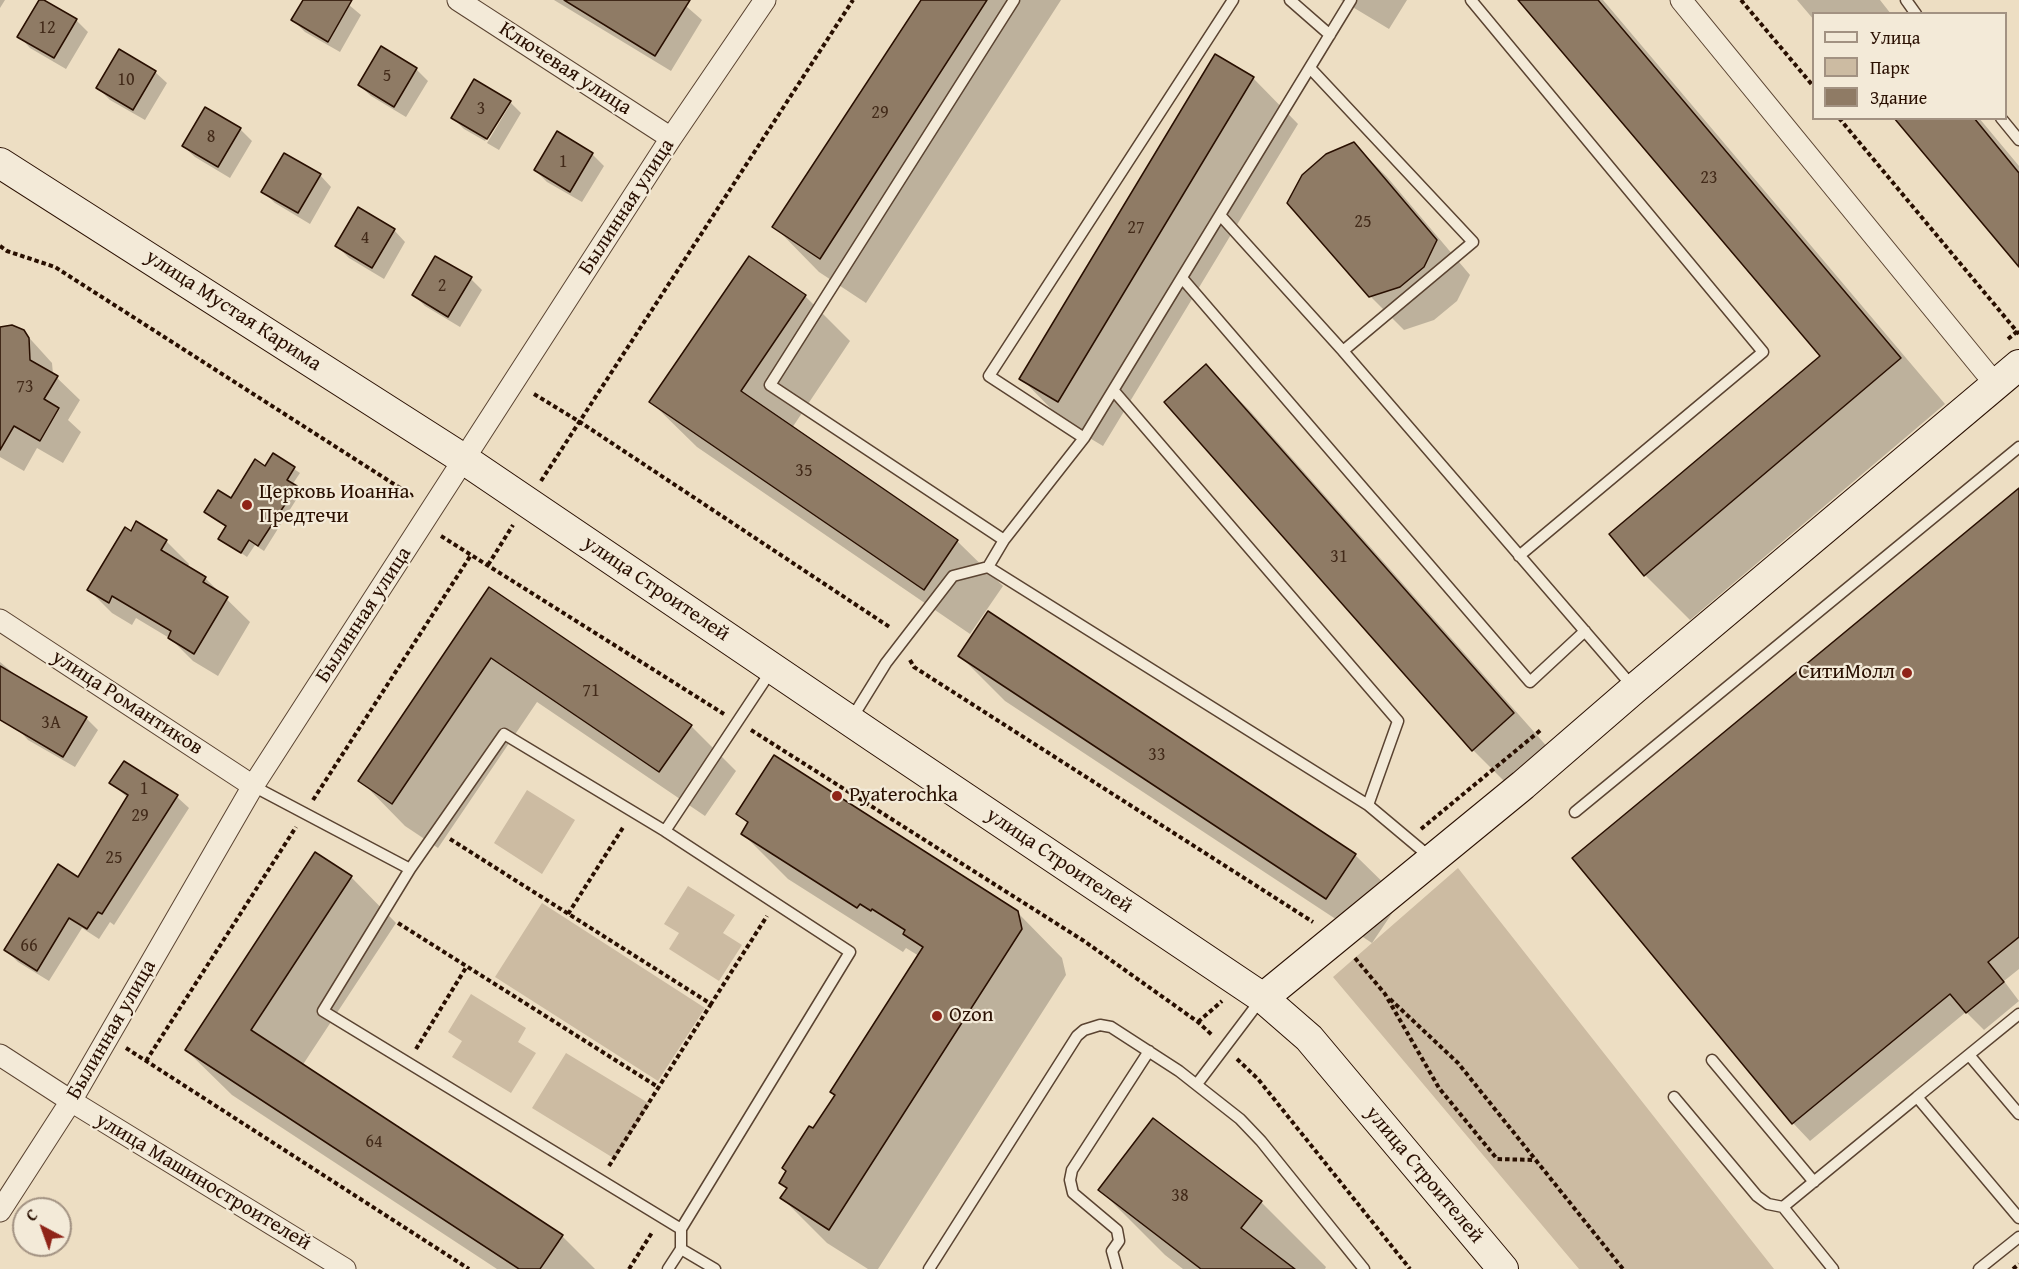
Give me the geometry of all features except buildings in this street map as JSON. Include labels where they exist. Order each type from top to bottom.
[{"type":"street","name":"Ключевая улица","points":[[458,0],[671,138]]},
{"type":"street","name":"Былинная улица","points":[[0,1211],[71,1101],[253,786],[671,138],[765,0]]},
{"type":"street","points":[[1681,0],[1996,385]]},
{"type":"street","name":"улица Мустая Карима","points":[[0,163],[465,460]]},
{"type":"street","points":[[1263,998],[1523,785],[2019,365]]},
{"type":"street","name":"улица Строителей","points":[[465,460],[1263,998],[1309,1038],[1503,1269]]},
{"type":"street","name":"улица Романтиков","points":[[0,620],[253,786]]},
{"type":"street","name":"улица Машиностроителей","points":[[0,1056],[345,1269]]},
{"type":"lane","points":[[1004,540],[770,385],[1014,0]]},
{"type":"lane","points":[[1084,438],[990,376],[1233,0]]},
{"type":"lane","points":[[1290,0],[1330,35]]},
{"type":"lane","points":[[850,721],[886,663],[952,576],[988,567],[1004,540],[1084,438],[1351,0]]},
{"type":"lane","points":[[1471,0],[1763,352],[1519,556]]},
{"type":"lane","points":[[1905,0],[1914,12]]},
{"type":"lane","points":[[1310,68],[1473,242],[1343,351]]},
{"type":"lane","points":[[2003,120],[2018,139]]},
{"type":"lane","points":[[1220,216],[1343,351],[1634,689]]},
{"type":"lane","points":[[1182,279],[1530,682],[1585,631]]},
{"type":"lane","points":[[1114,391],[1398,721],[1368,805]]},
{"type":"lane","points":[[1575,812],[2019,447]]},
{"type":"lane","points":[[988,567],[1368,805],[1432,859]]},
{"type":"lane","points":[[665,831],[773,668]]},
{"type":"lane","points":[[668,1269],[681,1249],[681,1229],[850,952],[665,831],[504,734],[410,869],[323,1011],[681,1229]]},
{"type":"lane","points":[[253,786],[410,869]]},
{"type":"lane","points":[[1197,1084],[1263,998]]},
{"type":"lane","points":[[1783,1207],[2019,1014]]},
{"type":"lane","points":[[929,1269],[1077,1036],[1084,1030],[1100,1025],[1111,1027],[1149,1051],[1197,1084],[1240,1119],[1256,1135],[1364,1269]]},
{"type":"lane","points":[[1117,1269],[1112,1251],[1119,1241],[1118,1230],[1073,1193],[1070,1179],[1072,1170],[1149,1051]]},
{"type":"lane","points":[[1969,1055],[2019,1114]]},
{"type":"lane","points":[[1712,1060],[1814,1182]]},
{"type":"lane","points":[[1674,1096],[1757,1196],[1768,1204],[1783,1207],[1833,1269]]},
{"type":"lane","points":[[1917,1097],[2019,1218]]},
{"type":"lane","points":[[1979,1269],[2019,1237]]},
{"type":"lane","points":[[681,1249],[716,1269]]},
{"type":"path","points":[[488,565],[853,0]]},
{"type":"path","points":[[1741,0],[1812,85]]},
{"type":"path","points":[[1841,120],[2019,334]]},
{"type":"path","points":[[515,382],[580,422],[890,627],[914,667],[1336,937],[1385,994],[1458,1063],[1623,1269]]},
{"type":"path","points":[[568,914],[633,812]]},
{"type":"path","points":[[437,830],[711,1004]]},
{"type":"path","points":[[600,1180],[775,903]]},
{"type":"path","points":[[383,913],[658,1087]]},
{"type":"path","points":[[407,1063],[467,966]]},
{"type":"path","points":[[1385,994],[1439,1088],[1497,1159],[1535,1160]]},
{"type":"path","points":[[108,1037],[469,1269]]},
{"type":"path","points":[[629,1269],[662,1218]]},
{"type":"path","points":[[2013,1269],[2019,1264]]},
{"type":"green space","points":[[527,790],[575,820],[542,874],[494,843]]},
{"type":"green space","points":[[1458,868],[1774,1269],[1579,1269],[1333,977]]},
{"type":"green space","points":[[688,886],[735,915],[723,933],[742,945],[719,981],[669,949],[679,933],[664,924]]},
{"type":"green space","points":[[542,903],[705,1008],[658,1081],[495,977]]},
{"type":"green space","points":[[471,994],[526,1028],[518,1042],[536,1053],[511,1093],[452,1057],[462,1041],[448,1032]]},
{"type":"green space","points":[[566,1053],[650,1104],[615,1159],[532,1108]]},
{"type":"place","name":"Церковь Иоанна Предтечи","points":[[247,505]]},
{"type":"place","name":"СитиМолл","points":[[1907,673]]},
{"type":"place","name":"Pyaterochka","points":[[837,796]]},
{"type":"place","name":"Ozon","points":[[937,1016]]}]
